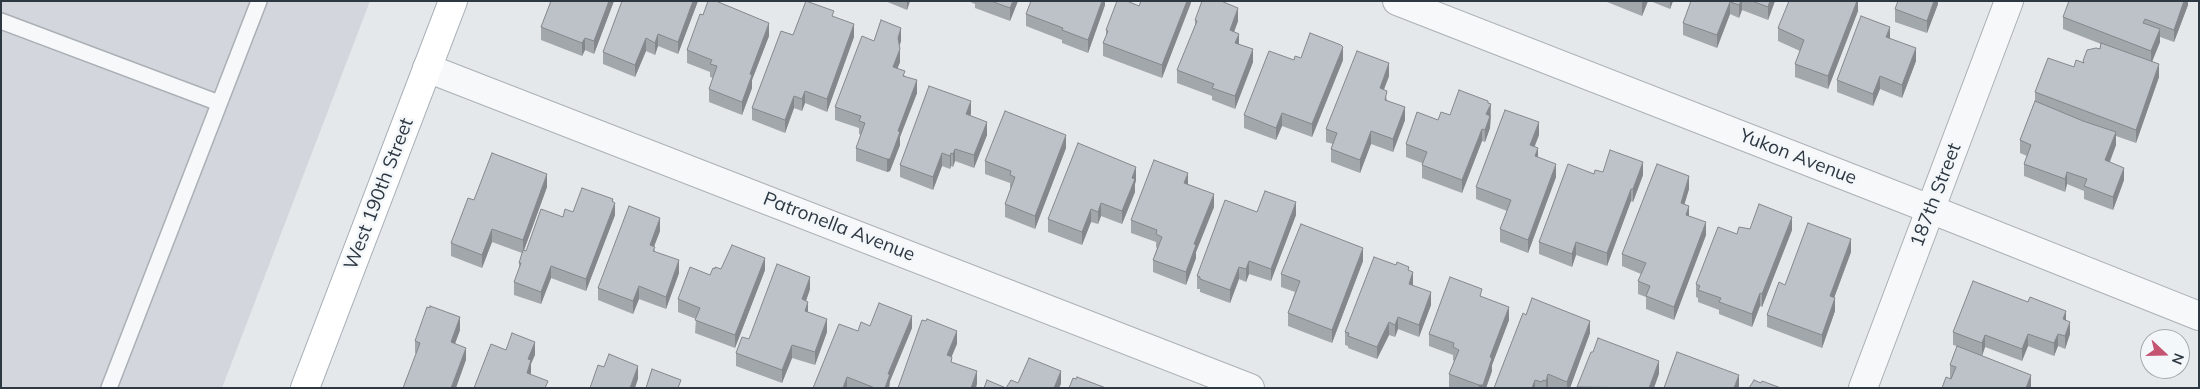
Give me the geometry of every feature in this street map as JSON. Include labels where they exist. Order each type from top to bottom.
[{"type":"main road","name":"West 190th Street","points":[[305,388],[453,1]]},
{"type":"street","name":"Yukon Avenue","points":[[1397,1],[2199,316]]},
{"type":"street","name":"187th Street","points":[[1862,388],[2009,1]]},
{"type":"street","name":"Patronella Avenue","points":[[427,68],[1250,388]]},
{"type":"lane","points":[[109,388],[259,1]]},
{"type":"lane","points":[[1,21],[219,103]]},
{"type":"shaded area","points":[[1,1],[370,1],[222,388],[1,388]]},
{"type":"building","points":[[551,1],[609,1],[594,41],[585,38],[582,43],[541,27]]},
{"type":"building","points":[[622,1],[693,1],[678,42],[658,34],[655,43],[646,38],[635,65],[603,52]]},
{"type":"building","points":[[708,1],[716,1],[769,23],[742,102],[709,89],[717,66],[710,64],[712,60],[687,50],[700,14],[703,15]]},
{"type":"building","points":[[806,1],[834,11],[832,16],[854,24],[827,99],[805,91],[802,99],[794,96],[785,120],[752,108],[781,31],[793,35]]},
{"type":"building","points":[[991,1],[1013,1],[1010,8]]},
{"type":"building","points":[[1031,1],[1102,1],[1088,40],[1026,14]]},
{"type":"building","points":[[1117,1],[1127,1],[1139,6],[1141,1],[1187,1],[1162,65],[1103,43]]},
{"type":"building","points":[[1202,1],[1221,1],[1238,8],[1230,30],[1239,34],[1235,43],[1253,49],[1235,96],[1212,88],[1214,84],[1177,70],[1197,21],[1195,20]]},
{"type":"building","points":[[1691,1],[1741,1],[1739,5],[1730,2],[1717,35],[1683,23]]},
{"type":"building","points":[[1752,1],[1770,1],[1768,7]]},
{"type":"building","points":[[1789,1],[1857,1],[1828,76],[1795,64],[1804,40],[1778,28]]},
{"type":"building","points":[[1898,1],[1934,1],[1927,21],[1895,9]]},
{"type":"building","points":[[2069,1],[2184,1],[2174,30],[2145,19],[2143,23],[2160,29],[2151,51],[2063,17]]},
{"type":"building","points":[[1861,16],[1890,27],[1886,37],[1916,48],[1902,85],[1880,76],[1873,94],[1837,80]]},
{"type":"building","points":[[881,20],[901,28],[898,38],[900,49],[893,67],[905,71],[903,76],[917,80],[890,159],[856,148],[865,123],[859,121],[861,116],[835,107],[862,36],[874,41]]},
{"type":"building","points":[[1310,33],[1343,47],[1312,124],[1282,113],[1276,128],[1244,115],[1269,51],[1294,60],[1295,56],[1301,58]]},
{"type":"building","points":[[2101,43],[2159,64],[2136,130],[2035,92],[2048,58],[2074,67],[2076,60],[2084,63],[2087,50],[2100,49]]},
{"type":"building","points":[[1357,51],[1389,63],[1380,88],[1387,91],[1385,100],[1405,107],[1393,139],[1371,131],[1360,160],[1331,149],[1337,133],[1326,129]]},
{"type":"building","points":[[929,86],[971,101],[966,114],[987,122],[974,155],[955,149],[950,156],[942,153],[933,177],[900,165]]},
{"type":"building","points":[[1459,90],[1488,101],[1491,104],[1486,114],[1490,116],[1485,130],[1482,129],[1462,180],[1422,165],[1427,152],[1406,144],[1417,112],[1438,120],[1441,112],[1450,115]]},
{"type":"building","points":[[2035,101],[2083,121],[2116,132],[2105,160],[2124,168],[2113,197],[2084,186],[2087,179],[2067,172],[2065,179],[2024,164],[2031,145],[2020,140]]},
{"type":"building","points":[[1505,110],[1539,122],[1530,145],[1538,148],[1535,156],[1556,164],[1528,240],[1500,229],[1511,200],[1476,187]]},
{"type":"building","points":[[1005,111],[1066,135],[1035,216],[1005,204],[1015,177],[1010,175],[1011,171],[985,161]]},
{"type":"building","points":[[1078,143],[1136,167],[1132,178],[1135,179],[1122,211],[1101,203],[1098,212],[1091,209],[1082,232],[1048,219]]},
{"type":"building","points":[[1610,150],[1643,162],[1607,253],[1576,242],[1572,254],[1539,242],[1568,164],[1594,174],[1595,170],[1603,172]]},
{"type":"building","points":[[492,153],[547,174],[523,240],[492,229],[482,255],[451,243],[468,198],[474,200]]},
{"type":"building","points":[[1154,160],[1188,173],[1184,183],[1214,194],[1194,244],[1196,245],[1186,272],[1153,260],[1162,237],[1156,234],[1157,230],[1131,220]]},
{"type":"building","points":[[1657,164],[1689,176],[1681,203],[1689,206],[1686,215],[1706,222],[1674,307],[1646,296],[1650,286],[1638,281],[1646,263],[1622,254]]},
{"type":"building","points":[[582,188],[613,199],[612,201],[615,203],[586,279],[551,266],[541,292],[514,282],[521,263],[519,263],[523,250],[526,251],[541,209],[563,217],[565,209],[573,212]]},
{"type":"building","points":[[1265,191],[1296,202],[1271,269],[1249,261],[1246,269],[1239,267],[1230,290],[1200,279],[1197,276],[1225,200],[1257,212]]},
{"type":"building","points":[[1759,204],[1792,217],[1762,294],[1760,293],[1752,314],[1719,302],[1721,298],[1698,290],[1700,286],[1696,284],[1718,227],[1737,234],[1739,227],[1750,229]]},
{"type":"building","points":[[629,206],[660,218],[650,245],[655,247],[653,251],[679,260],[666,297],[639,286],[633,301],[598,288]]},
{"type":"building","points":[[1808,223],[1851,239],[1830,296],[1835,298],[1822,335],[1767,315],[1779,282],[1785,285]]},
{"type":"building","points":[[1301,224],[1363,248],[1332,330],[1288,313],[1300,281],[1281,274]]},
{"type":"building","points":[[732,245],[765,258],[735,335],[695,320],[700,308],[678,299],[690,267],[710,275],[713,268],[721,269]]},
{"type":"building","points":[[1374,257],[1396,265],[1397,262],[1409,267],[1408,270],[1413,272],[1409,284],[1431,292],[1419,325],[1398,317],[1395,325],[1389,322],[1377,347],[1348,336],[1349,333],[1345,332]]},
{"type":"building","points":[[777,264],[810,277],[802,299],[808,302],[805,311],[827,319],[815,352],[792,345],[782,370],[736,353],[742,337],[749,339]]},
{"type":"building","points":[[1450,277],[1482,289],[1480,296],[1509,307],[1490,357],[1492,358],[1483,385],[1449,374],[1459,350],[1453,347],[1454,343],[1429,334]]},
{"type":"building","points":[[1973,281],[2028,302],[2030,297],[2066,311],[2063,319],[2070,322],[2065,336],[2058,334],[2054,343],[2028,334],[2022,349],[1985,335],[1982,343],[1953,332]]},
{"type":"building","points":[[1532,298],[1590,321],[1567,382],[1548,374],[1546,381],[1535,380],[1532,388],[1494,388],[1523,313],[1526,315]]},
{"type":"building","points":[[879,303],[912,316],[888,374],[890,374],[885,388],[875,388],[847,377],[843,388],[813,388],[839,324],[858,331],[861,322],[870,326]]},
{"type":"building","points":[[430,306],[460,317],[451,342],[466,348],[451,388],[403,388],[420,343],[415,341],[427,307],[430,308]]},
{"type":"building","points":[[927,319],[957,331],[947,355],[952,357],[951,362],[977,371],[971,388],[898,388],[922,320],[926,321]]},
{"type":"building","points":[[512,333],[535,342],[528,359],[531,360],[527,373],[548,381],[545,388],[474,388],[491,344],[506,350]]},
{"type":"building","points":[[1598,338],[1659,361],[1649,388],[1577,387]]},
{"type":"building","points":[[1957,346],[2031,375],[2026,388],[1942,388],[1946,377],[1951,379],[1956,367],[1950,365]]},
{"type":"building","points":[[1677,352],[1739,375],[1734,388],[1664,388]]},
{"type":"building","points":[[609,354],[638,366],[630,388],[590,388],[598,365],[604,367]]},
{"type":"building","points":[[1029,358],[1061,371],[1054,388],[1006,388],[1011,380],[1018,383]]},
{"type":"building","points":[[652,369],[681,380],[678,388],[646,388]]},
{"type":"building","points":[[1077,377],[1106,388],[1069,388],[1073,378],[1076,379]]},
{"type":"building","points":[[987,380],[1006,388],[984,388]]},
{"type":"building","points":[[1754,380],[1761,383],[1762,381],[1781,388],[1749,388]]}]
